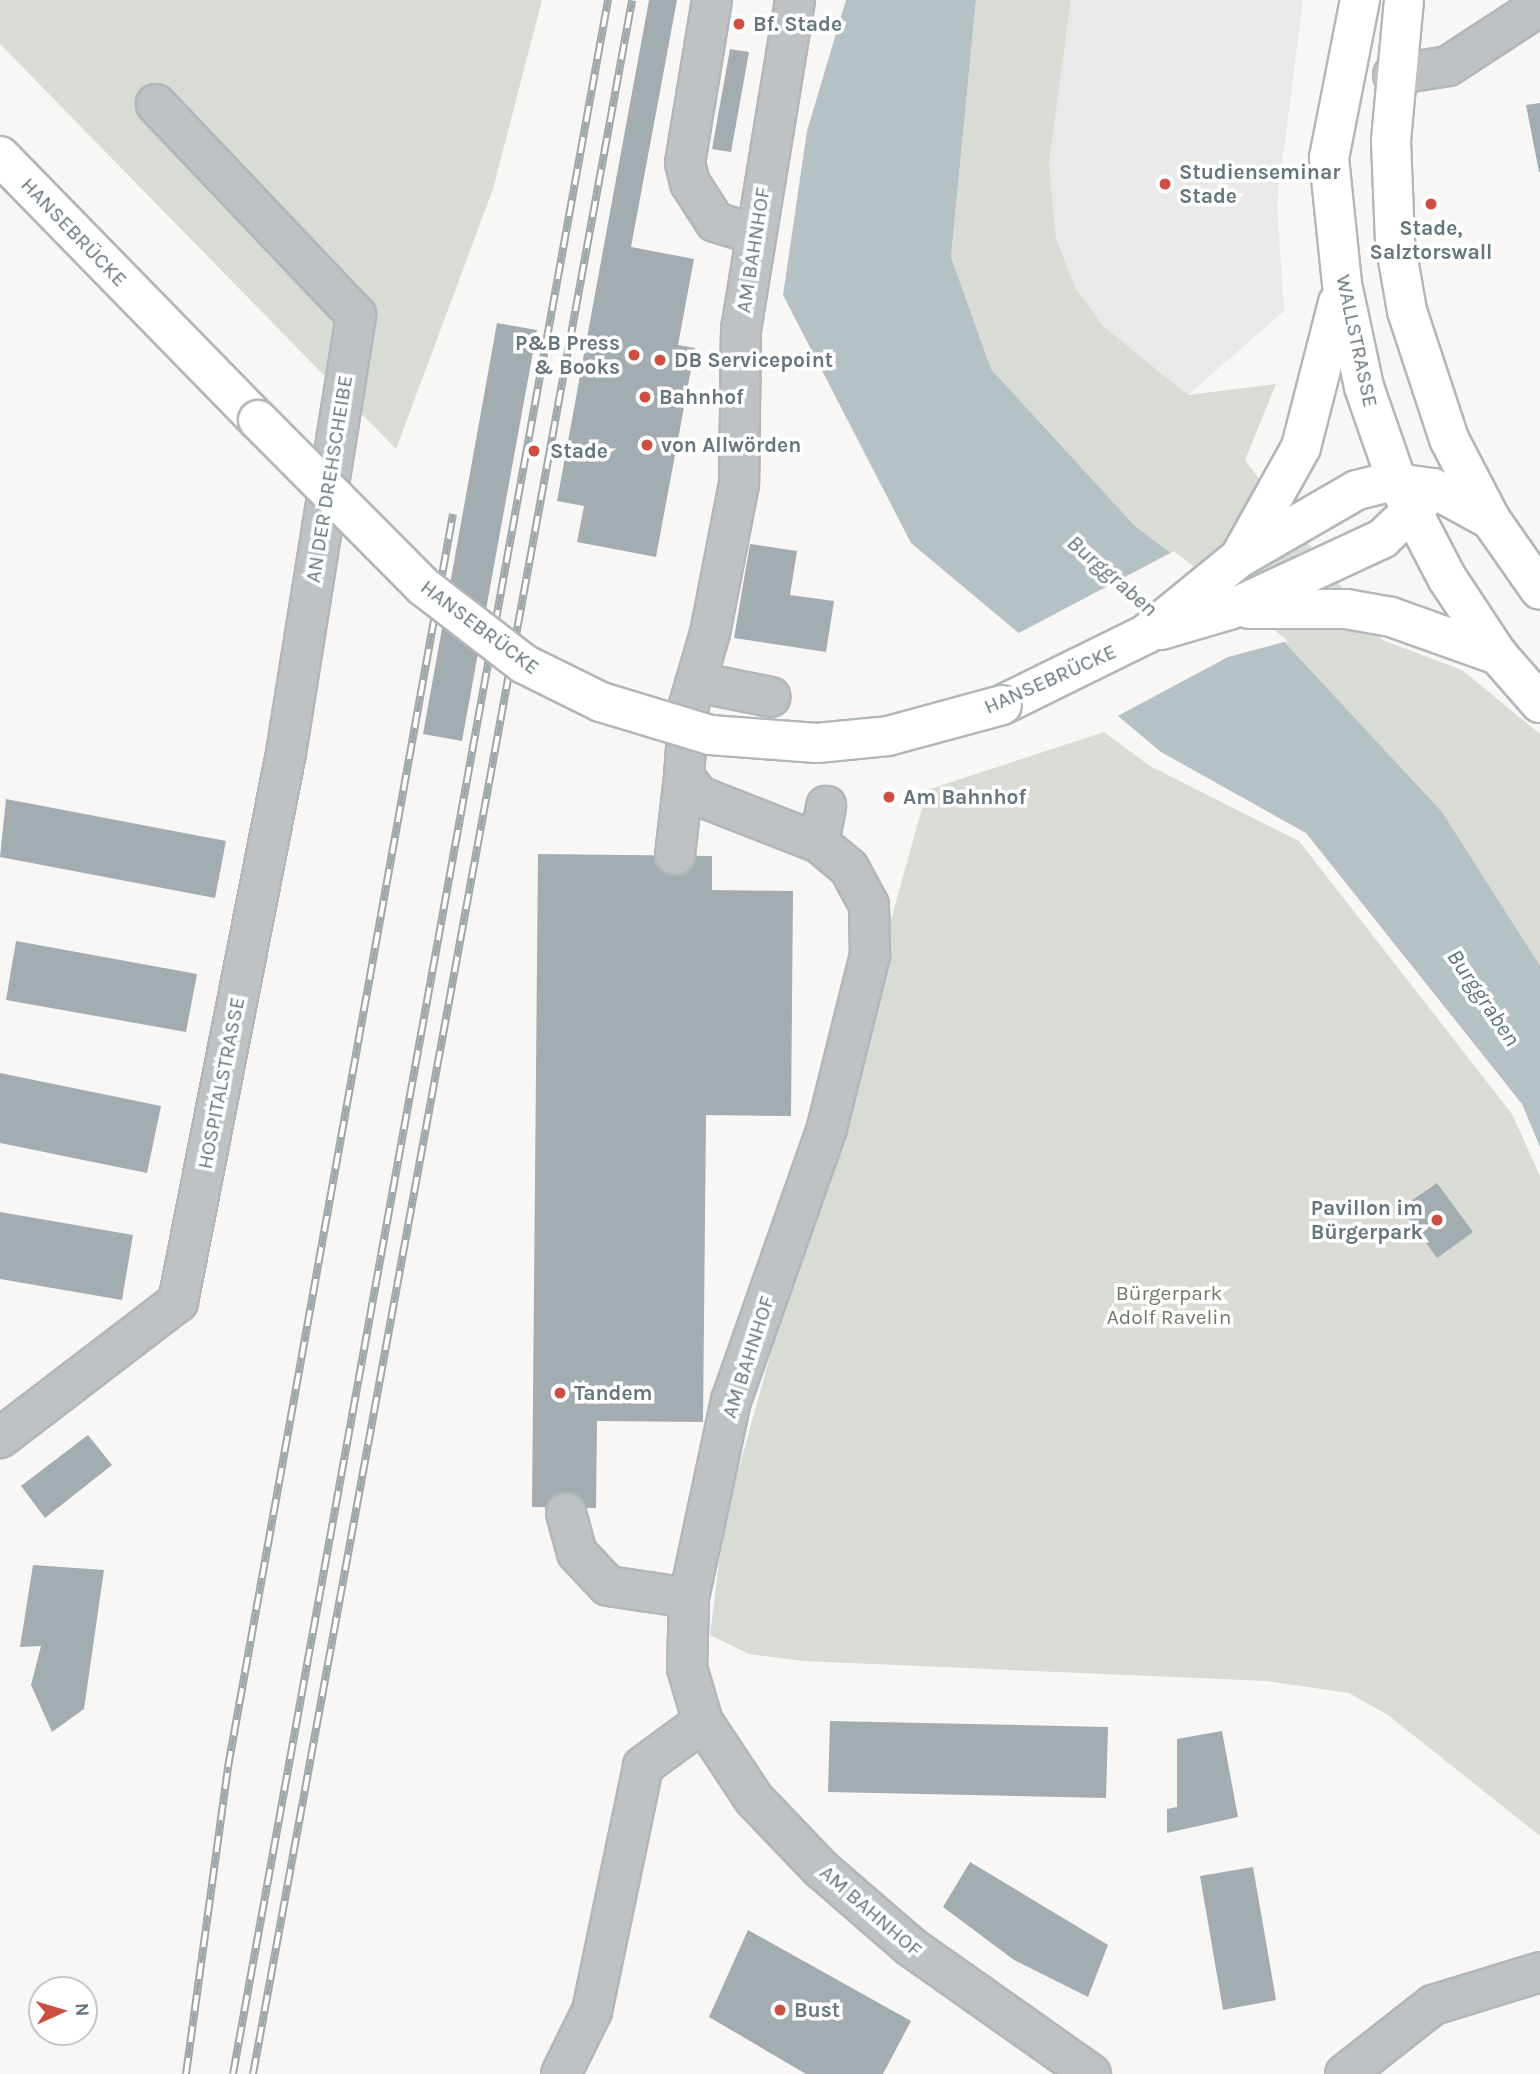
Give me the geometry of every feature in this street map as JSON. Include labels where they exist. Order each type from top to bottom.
[{"type":"main road","name":"WALLSTRASSE","points":[[1360,0],[1329,158],[1342,284],[1364,387],[1414,495],[1498,655],[1540,703]]},
{"type":"main road","points":[[1404,0],[1393,75],[1399,273],[1449,439],[1491,520],[1540,590]]},
{"type":"main road","name":"HANSEBRÜCKE","points":[[0,156],[424,587],[524,664],[601,702],[710,735],[817,743],[888,736],[1002,705],[1146,634],[1229,610],[1357,552],[1414,495]]},
{"type":"main road","name":"HANSEBRÜCKE","points":[[1239,558],[1301,447],[1342,284]]},
{"type":"main road","points":[[1449,439],[1414,495],[1491,520]]},
{"type":"main road","name":"HANSEBRÜCKE","points":[[1146,634],[1239,558],[1332,505],[1365,488],[1414,495]]},
{"type":"main road","name":"HANSEBRÜCKE","points":[[1229,610],[1346,609],[1391,617],[1498,655]]},
{"type":"street","points":[[712,0],[685,163],[690,183],[715,222],[754,234]]},
{"type":"street","name":"AM BAHNHOF","points":[[795,0],[754,234],[741,328],[739,484],[696,682],[684,777],[699,796],[819,843],[849,868],[869,905],[870,955],[827,1128],[731,1400],[689,1598],[687,1668],[703,1722],[754,1799],[821,1869],[911,1947],[1091,2074]]},
{"type":"street","points":[[1393,75],[1448,66],[1540,6]]},
{"type":"street","name":"AN DER DREHSCHEIBE","points":[[156,104],[356,315],[303,643]]},
{"type":"street","name":"HOSPITALSTRASSE","points":[[0,1438],[178,1302],[303,643]]},
{"type":"street","points":[[696,682],[771,697]]},
{"type":"street","points":[[675,855],[684,777]]},
{"type":"street","points":[[819,843],[826,806]]},
{"type":"street","points":[[566,1513],[577,1553],[608,1586],[689,1598]]},
{"type":"street","points":[[561,2074],[592,2011],[643,1766],[703,1722]]},
{"type":"street","points":[[1345,2074],[1433,2005],[1540,1972]]},
{"type":"shaded area","name":"Studienseminar Stade","points":[[1071,0],[1303,0],[1277,203],[1284,311],[1188,395],[1103,326],[1075,287],[1056,238],[1049,164]]},
{"type":"green space","points":[[0,0],[542,0],[493,189],[396,449],[0,44]]},
{"type":"green space","points":[[976,0],[1071,0],[1049,164],[1056,238],[1075,287],[1103,326],[1188,395],[1276,384],[1245,460],[1382,640],[1462,670],[1540,734],[1540,966],[1273,630],[1135,526],[991,369],[951,257]]},
{"type":"green space","name":"Bürgerpark Adolf Ravelin","points":[[1104,732],[1150,766],[1299,841],[1512,1114],[1540,1176],[1540,1836],[1388,1715],[1349,1693],[1267,1681],[803,1661],[749,1654],[710,1635],[724,1522],[927,790]]},
{"type":"water","name":"Burggraben","points":[[846,0],[976,0],[951,257],[991,369],[1135,526],[1273,630],[1442,812],[1540,966],[1540,1147],[1522,1104],[1306,833],[1161,752],[911,543],[783,295],[807,131]]},
{"type":"pier","points":[[1174,551],[1288,641],[1228,657],[1114,718],[1015,635]]},
{"type":"building","name":"Bahnhof","points":[[649,0],[677,0],[631,247],[694,259],[678,345],[695,348],[656,557],[577,542],[584,506],[557,501]]},
{"type":"building","points":[[730,49],[749,52],[731,152],[712,149]]},
{"type":"building","points":[[1540,103],[1540,172],[1539,172],[1526,105]]},
{"type":"building","points":[[497,323],[537,330],[462,741],[423,734]]},
{"type":"building","points":[[750,544],[797,551],[790,595],[834,601],[826,652],[734,638]]},
{"type":"building","points":[[6,799],[226,841],[215,898],[0,857]]},
{"type":"building","points":[[538,854],[712,856],[712,890],[793,891],[791,1116],[706,1115],[703,1422],[597,1421],[596,1508],[532,1507]]},
{"type":"building","points":[[16,941],[197,974],[186,1032],[6,1000]]},
{"type":"building","points":[[0,1073],[161,1106],[147,1173],[0,1143]]},
{"type":"building","name":"Pavillon im Bürgerpark","points":[[1437,1183],[1473,1232],[1437,1258],[1401,1208]]},
{"type":"building","points":[[0,1212],[133,1235],[122,1300],[0,1279]]},
{"type":"building","points":[[88,1435],[112,1465],[45,1518],[21,1486]]},
{"type":"building","points":[[33,1565],[104,1570],[84,1709],[52,1732],[31,1685],[41,1646],[20,1647]]},
{"type":"building","points":[[830,1721],[1108,1727],[1106,1798],[828,1792]]},
{"type":"building","points":[[1222,1731],[1238,1817],[1167,1833],[1167,1809],[1177,1807],[1177,1739]]},
{"type":"building","points":[[970,1862],[1108,1945],[1088,1997],[1014,1960],[943,1907]]},
{"type":"building","points":[[1253,1867],[1276,2000],[1223,2010],[1200,1876]]},
{"type":"building","points":[[748,1930],[911,2021],[883,2074],[806,2074],[709,2017]]},
{"type":"railway","points":[[233,2074],[608,0]]},
{"type":"railway","points":[[253,2074],[632,0]]},
{"type":"railway","points":[[186,2074],[228,1767],[453,514]]},
{"type":"place","name":"Bf. Stade","points":[[739,24]]},
{"type":"place","name":"Studienseminar Stade","points":[[1165,184]]},
{"type":"place","name":"Stade, Salztorswall","points":[[1431,204]]},
{"type":"place","name":"P&B Press & Books","points":[[634,355]]},
{"type":"place","name":"DB Servicepoint","points":[[660,360]]},
{"type":"place","name":"Bahnhof","points":[[645,397]]},
{"type":"place","name":"von Allwörden","points":[[647,445]]},
{"type":"place","name":"Stade","points":[[534,451]]},
{"type":"place","name":"Am Bahnhof","points":[[889,797]]},
{"type":"place","name":"Pavillon im Bürgerpark","points":[[1437,1220]]},
{"type":"place","name":"Tandem","points":[[560,1393]]},
{"type":"place","name":"Bust","points":[[780,2010]]}]
